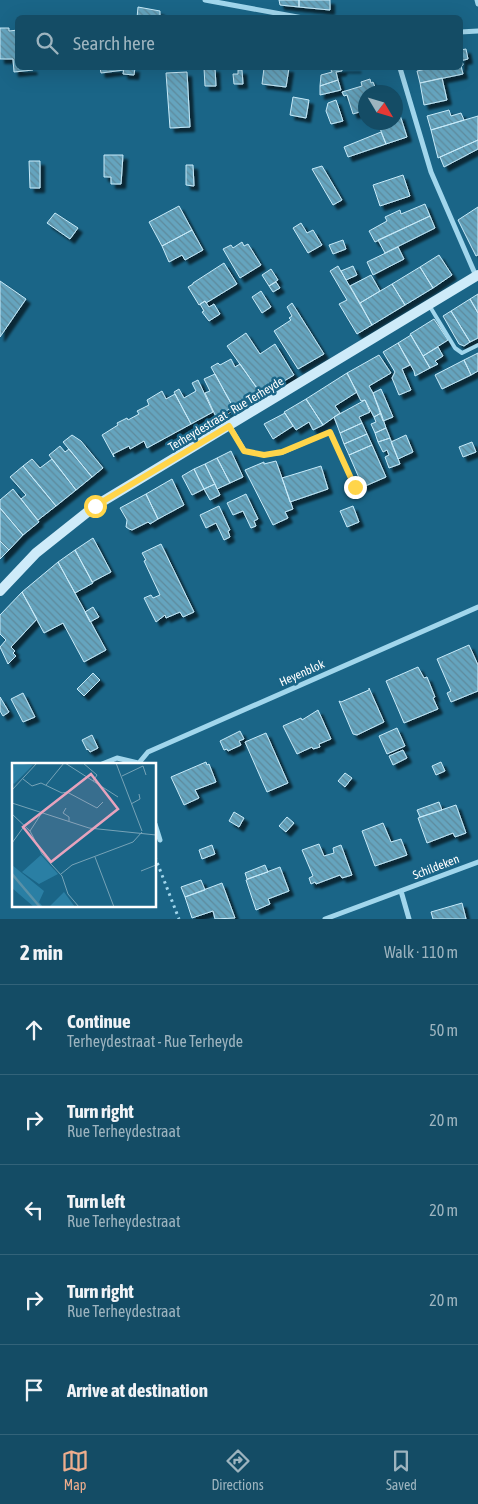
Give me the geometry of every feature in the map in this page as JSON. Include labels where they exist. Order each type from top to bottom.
[{"type":"street","points":[[205,0],[287,15]]},
{"type":"street","points":[[477,0],[478,4]]},
{"type":"street","points":[[463,32],[478,31]]},
{"type":"street","points":[[401,70],[431,172],[477,276]]},
{"type":"street","name":"Terheydestraat - Rue Terheyde","points":[[0,591],[36,553],[95,506],[477,276]]},
{"type":"street","name":"Heyenblok","points":[[104,763],[117,758],[138,763],[148,752],[478,607]]},
{"type":"street","points":[[156,827],[160,840]]},
{"type":"street","name":"Schildeken","points":[[325,919],[478,862]]},
{"type":"street","name":"Schildeken","points":[[401,891],[409,919]]},
{"type":"lane","points":[[430,305],[455,348],[462,352],[478,345]]},
{"type":"lane","points":[[229,426],[244,451],[264,455],[282,452],[330,432],[355,487]]},
{"type":"path","points":[[156,861],[179,919]]},
{"type":"building","points":[[279,0],[299,0],[299,7],[280,5]]},
{"type":"building","points":[[299,0],[330,0],[330,10],[299,7]]},
{"type":"building","points":[[138,7],[160,11],[160,15],[137,15]]},
{"type":"building","points":[[0,28],[9,28],[9,31],[15,30],[15,70],[33,70],[14,72],[13,59],[0,59]]},
{"type":"building","points":[[466,49],[468,59],[463,60],[463,50]]},
{"type":"building","points":[[100,70],[124,70],[101,73]]},
{"type":"building","points":[[124,70],[135,70],[134,75],[123,74]]},
{"type":"building","points":[[204,70],[215,70],[216,86],[205,86]]},
{"type":"building","points":[[238,70],[242,70],[243,84],[234,84],[233,74],[238,74]]},
{"type":"building","points":[[264,70],[289,70],[286,87],[262,84]]},
{"type":"building","points":[[331,70],[342,70],[336,72],[338,80],[320,86],[321,75],[332,72]]},
{"type":"building","points":[[462,70],[463,74],[420,83],[417,71]]},
{"type":"building","points":[[187,72],[190,127],[170,128],[166,73]]},
{"type":"building","points":[[442,78],[447,100],[424,105],[420,83]]},
{"type":"building","points":[[370,79],[374,85],[362,85],[361,82]]},
{"type":"building","points":[[338,80],[341,90],[320,95],[320,86]]},
{"type":"building","points":[[358,87],[358,112],[353,114],[347,95],[344,96],[342,92]]},
{"type":"building","points":[[293,97],[309,100],[306,118],[290,115]]},
{"type":"building","points":[[336,100],[343,121],[331,124],[326,111],[328,103]]},
{"type":"building","points":[[449,110],[451,116],[461,113],[464,120],[431,130],[427,116]]},
{"type":"building","points":[[478,116],[478,140],[438,158],[431,130]]},
{"type":"building","points":[[403,124],[407,137],[386,144],[381,130],[403,130]]},
{"type":"building","points":[[381,132],[386,144],[348,157],[344,147]]},
{"type":"building","points":[[478,140],[478,149],[444,167],[440,157]]},
{"type":"building","points":[[104,155],[123,155],[121,184],[111,184],[111,177],[104,177]]},
{"type":"building","points":[[29,161],[40,161],[40,188],[30,188]]},
{"type":"building","points":[[186,165],[193,165],[194,186],[186,185]]},
{"type":"building","points":[[322,166],[342,200],[333,205],[312,169]]},
{"type":"building","points":[[403,175],[410,196],[380,206],[373,185]]},
{"type":"building","points":[[425,204],[430,216],[375,242],[369,231],[387,221],[385,217],[400,210],[401,214]]},
{"type":"building","points":[[179,206],[192,230],[162,246],[149,222]]},
{"type":"building","points":[[478,207],[478,255],[476,256],[458,220]]},
{"type":"building","points":[[55,213],[78,228],[70,239],[47,223]]},
{"type":"building","points":[[430,216],[435,228],[385,253],[378,240]]},
{"type":"building","points":[[301,223],[307,233],[313,230],[322,245],[308,253],[293,228]]},
{"type":"building","points":[[192,230],[203,250],[185,260],[182,255],[169,262],[162,246]]},
{"type":"building","points":[[343,240],[346,249],[333,254],[329,245]]},
{"type":"building","points":[[242,242],[244,246],[248,244],[261,265],[240,278],[223,249],[231,245],[233,248]]},
{"type":"building","points":[[398,247],[404,259],[373,275],[367,262]]},
{"type":"building","points":[[439,255],[452,275],[433,288],[420,267]]},
{"type":"building","points":[[224,263],[237,284],[206,303],[205,301],[199,305],[188,287]]},
{"type":"building","points":[[338,266],[372,325],[357,334],[339,304],[347,300],[330,271]]},
{"type":"building","points":[[353,266],[357,275],[346,280],[341,271]]},
{"type":"building","points":[[420,267],[433,288],[405,305],[392,284]]},
{"type":"building","points":[[271,269],[278,280],[269,286],[262,275]]},
{"type":"building","points":[[371,275],[380,291],[360,303],[350,286]]},
{"type":"building","points":[[0,281],[26,299],[0,337]]},
{"type":"building","points":[[276,282],[280,288],[273,292],[269,286]]},
{"type":"building","points":[[392,284],[405,305],[372,325],[360,303]]},
{"type":"building","points":[[261,291],[271,307],[262,313],[252,297]]},
{"type":"building","points":[[478,294],[478,313],[470,299]]},
{"type":"building","points":[[470,299],[478,313],[478,338],[470,342],[451,311]]},
{"type":"building","points":[[205,301],[209,307],[214,304],[220,314],[209,321],[202,312],[204,311],[200,304]]},
{"type":"building","points":[[292,303],[324,354],[298,369],[274,331],[291,320],[289,318],[292,316],[287,307]]},
{"type":"building","points":[[451,311],[470,342],[464,346],[459,344],[443,316]]},
{"type":"building","points":[[434,319],[448,340],[423,356],[410,334]]},
{"type":"building","points":[[246,333],[260,354],[275,344],[294,375],[271,389],[259,391],[227,346]]},
{"type":"building","points":[[411,335],[430,368],[415,376],[398,343]]},
{"type":"building","points":[[398,343],[410,365],[402,369],[411,390],[399,395],[392,378],[395,372],[383,352]]},
{"type":"building","points":[[438,347],[443,356],[435,361],[438,364],[430,368],[423,356]]},
{"type":"building","points":[[478,353],[478,371],[471,375],[464,360]]},
{"type":"building","points":[[379,355],[391,373],[369,386],[381,413],[374,417],[365,400],[361,401],[347,373]]},
{"type":"building","points":[[231,359],[235,367],[240,364],[259,391],[233,407],[211,367]]},
{"type":"building","points":[[464,360],[471,375],[442,389],[435,375]]},
{"type":"building","points":[[347,373],[357,392],[335,406],[340,413],[323,425],[306,399]]},
{"type":"building","points":[[215,374],[233,407],[216,417],[205,393],[210,391],[204,379]]},
{"type":"building","points":[[198,380],[213,412],[191,424],[174,392],[179,389],[184,398],[196,391],[192,383]]},
{"type":"building","points":[[381,389],[393,417],[383,421],[373,393]]},
{"type":"building","points":[[162,391],[166,399],[175,394],[191,424],[147,448],[144,441],[130,449],[129,446],[113,454],[114,457],[102,435],[118,425],[117,423],[139,414],[137,411],[149,405],[147,400]]},
{"type":"building","points":[[306,399],[323,425],[313,430],[309,422],[296,430],[284,412]]},
{"type":"building","points":[[365,400],[370,412],[359,417],[362,423],[340,433],[334,417]]},
{"type":"building","points":[[285,413],[293,426],[273,439],[264,424]]},
{"type":"building","points":[[381,413],[386,428],[375,433],[371,424],[376,422],[374,417]]},
{"type":"building","points":[[362,423],[367,434],[344,444],[340,433]]},
{"type":"building","points":[[386,428],[390,438],[378,442],[375,433]]},
{"type":"building","points":[[367,434],[372,445],[349,455],[344,444]]},
{"type":"building","points":[[72,435],[81,441],[103,468],[92,477],[63,442]]},
{"type":"building","points":[[406,435],[413,452],[398,459],[391,442]]},
{"type":"building","points":[[390,438],[400,464],[389,468],[385,457],[389,455],[387,450],[383,452],[378,442]]},
{"type":"building","points":[[472,442],[476,452],[463,457],[459,447]]},
{"type":"building","points":[[372,445],[386,477],[363,487],[349,455]]},
{"type":"building","points":[[60,446],[65,452],[69,449],[92,477],[76,490],[49,455]]},
{"type":"building","points":[[231,451],[243,477],[230,483],[217,458]]},
{"type":"building","points":[[217,458],[230,483],[217,489],[205,464]]},
{"type":"building","points":[[32,459],[40,468],[52,459],[76,490],[56,506],[23,466]]},
{"type":"building","points":[[276,461],[293,509],[285,512],[288,518],[273,525],[245,470],[264,462],[264,464]]},
{"type":"building","points":[[205,464],[215,484],[204,489],[194,469]]},
{"type":"building","points":[[23,466],[56,506],[38,520],[21,499],[26,495],[10,477]]},
{"type":"building","points":[[321,466],[328,489],[290,502],[282,478]]},
{"type":"building","points":[[194,469],[204,489],[192,495],[182,476]]},
{"type":"building","points":[[172,479],[184,505],[158,519],[146,494]]},
{"type":"building","points":[[215,484],[220,495],[210,500],[204,489]]},
{"type":"building","points":[[13,489],[39,522],[23,535],[0,508],[0,500]]},
{"type":"building","points":[[146,494],[158,519],[150,524],[148,522],[132,530],[129,529],[126,527],[127,520],[120,508]]},
{"type":"building","points":[[246,494],[258,519],[254,521],[256,526],[251,528],[243,511],[233,515],[227,503]]},
{"type":"building","points":[[219,506],[230,530],[228,531],[230,537],[224,540],[216,523],[206,528],[200,515]]},
{"type":"building","points":[[353,506],[359,522],[347,527],[340,511]]},
{"type":"building","points":[[0,508],[23,535],[9,550],[0,541]]},
{"type":"building","points":[[93,538],[111,572],[92,582],[75,550]]},
{"type":"building","points":[[0,541],[9,550],[0,559]]},
{"type":"building","points":[[161,544],[194,612],[183,617],[180,612],[166,618],[165,615],[156,622],[144,598],[151,595],[153,598],[160,595],[142,553]]},
{"type":"building","points":[[75,550],[93,583],[75,593],[58,562]]},
{"type":"building","points":[[58,562],[106,650],[84,662],[63,623],[44,633],[22,592]]},
{"type":"building","points":[[22,592],[37,619],[11,647],[15,651],[13,653],[16,656],[8,664],[0,647],[6,640],[0,634],[0,615]]},
{"type":"building","points":[[93,607],[99,617],[90,622],[85,612]]},
{"type":"building","points":[[469,645],[478,665],[478,691],[451,702],[447,693],[451,691],[437,659]]},
{"type":"building","points":[[418,667],[424,678],[427,677],[438,709],[404,723],[386,681]]},
{"type":"building","points":[[93,673],[100,680],[84,696],[77,689]]},
{"type":"building","points":[[369,688],[384,722],[357,735],[353,734],[339,701],[341,702],[369,690]]},
{"type":"building","points":[[23,693],[35,717],[23,722],[11,699]]},
{"type":"building","points":[[0,697],[9,712],[3,716],[0,711]]},
{"type":"building","points":[[318,710],[331,739],[319,744],[320,747],[313,749],[312,747],[297,754],[283,726],[301,718],[302,720]]},
{"type":"building","points":[[397,728],[405,746],[387,754],[379,736]]},
{"type":"building","points":[[240,731],[244,739],[239,741],[241,745],[228,751],[227,749],[224,750],[220,741]]},
{"type":"building","points":[[266,733],[288,783],[267,792],[245,742]]},
{"type":"building","points":[[92,735],[98,748],[90,752],[82,740]]},
{"type":"building","points":[[403,750],[407,758],[393,765],[389,756]]},
{"type":"building","points":[[206,762],[207,765],[209,764],[216,782],[195,790],[199,798],[184,805],[171,777]]},
{"type":"building","points":[[441,762],[445,771],[436,775],[432,766]]},
{"type":"building","points":[[345,773],[352,778],[345,787],[338,781]]},
{"type":"building","points":[[439,802],[442,810],[420,817],[417,810]]},
{"type":"building","points":[[456,805],[466,833],[455,837],[453,833],[427,843],[418,818]]},
{"type":"building","points":[[234,812],[244,818],[239,827],[229,821]]},
{"type":"building","points":[[287,817],[294,823],[286,832],[279,826]]},
{"type":"building","points":[[383,823],[391,842],[401,839],[407,855],[375,866],[362,831]]},
{"type":"building","points":[[319,844],[324,856],[334,853],[333,848],[341,845],[352,875],[342,878],[340,875],[311,884],[309,878],[313,876],[302,850]]},
{"type":"building","points":[[212,845],[215,854],[202,859],[199,850]]},
{"type":"building","points":[[265,865],[268,872],[247,879],[245,873]]},
{"type":"building","points":[[280,867],[289,891],[268,899],[270,904],[256,910],[246,880]]},
{"type":"building","points":[[201,880],[205,890],[185,897],[181,887]]},
{"type":"building","points":[[222,883],[235,918],[215,919],[213,911],[192,918],[185,897]]},
{"type":"building","points":[[462,903],[466,919],[433,919],[431,912]]},
{"type":"route","points":[[95,506],[229,426],[244,451],[264,455],[282,452],[330,432],[355,487]]}]
